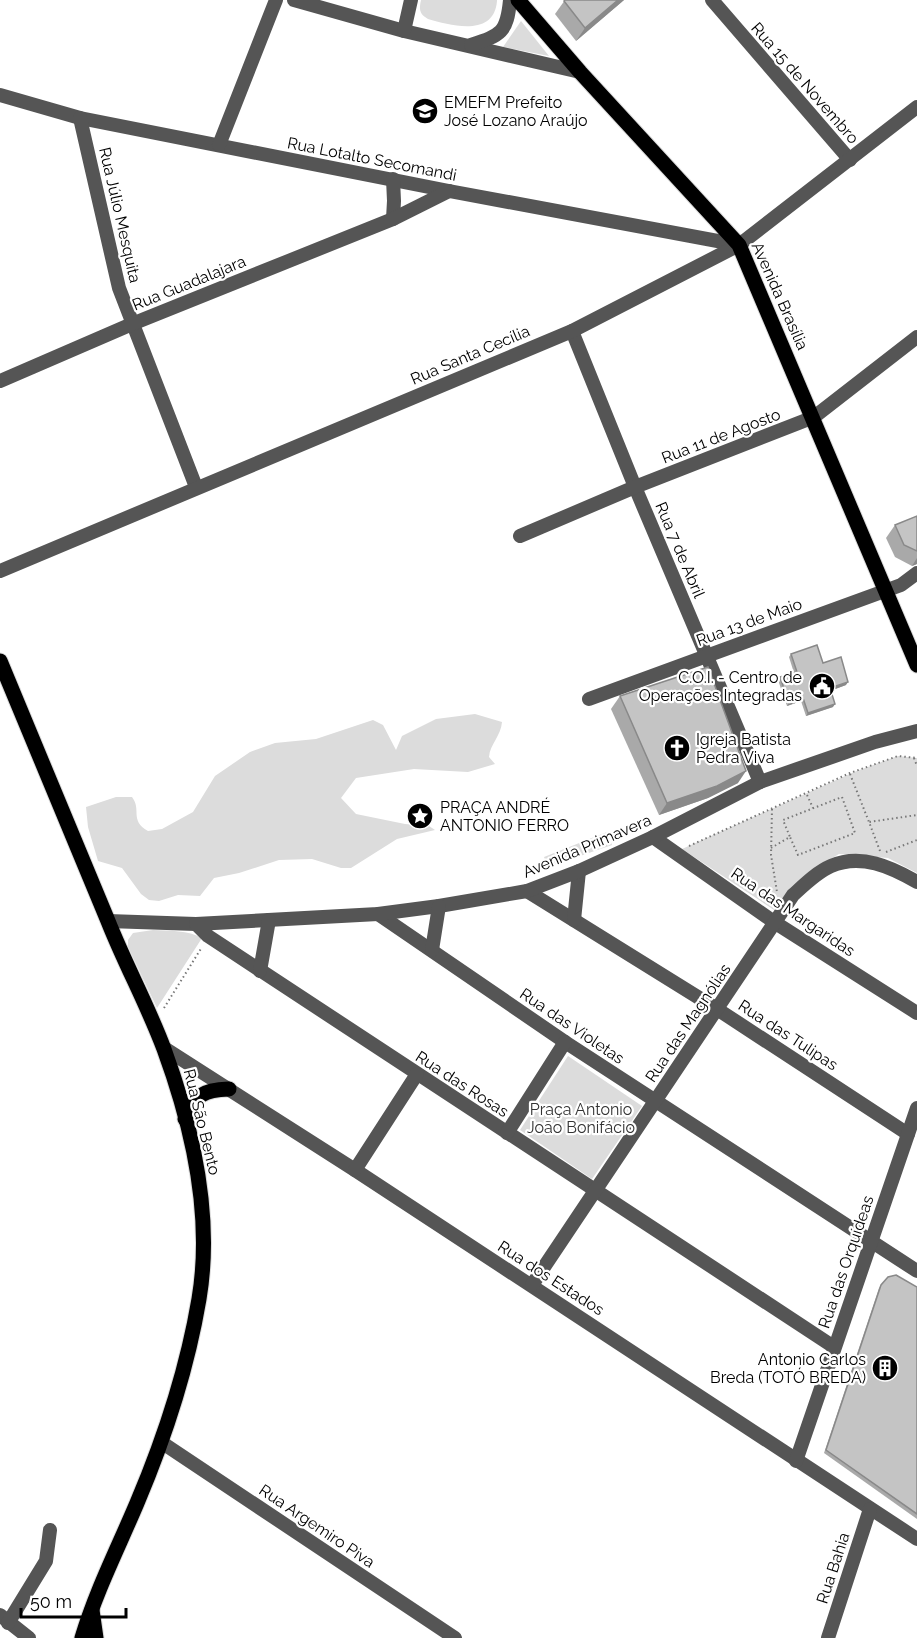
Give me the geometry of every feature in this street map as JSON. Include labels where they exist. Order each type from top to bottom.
[{"type":"main road","name":"Avenida Brasília","points":[[519,0],[580,72],[740,245],[917,665]]},
{"type":"main road","name":"Rua São Bento","points":[[0,661],[108,921],[164,1048],[185,1119],[202,1197],[204,1252],[200,1297],[181,1385],[138,1502],[91,1607],[83,1638]]},
{"type":"main road","points":[[185,1119],[195,1100],[201,1094],[229,1089]]},
{"type":"main road","name":"Rua São Bento","points":[[91,1607],[96,1632]]},
{"type":"street","points":[[219,145],[276,0]]},
{"type":"street","points":[[294,0],[404,31],[580,72]]},
{"type":"street","points":[[404,31],[411,0]]},
{"type":"street","points":[[471,45],[495,37],[502,31],[508,19],[510,0]]},
{"type":"street","name":"Rua 15 de Novembro","points":[[712,0],[850,160]]},
{"type":"street","name":"Rua Lotalto Secomandi","points":[[0,95],[80,118],[449,191],[740,245]]},
{"type":"street","name":"Rua Santa Cecília","points":[[0,571],[572,331],[740,245],[917,106]]},
{"type":"street","name":"Rua Júlio Mesquita","points":[[80,118],[120,288],[196,487]]},
{"type":"street","points":[[393,179],[393,219]]},
{"type":"street","name":"Rua Guadalajara","points":[[0,381],[132,324],[393,219],[449,191]]},
{"type":"street","name":"Rua 7 de Abril","points":[[572,331],[635,487],[760,782]]},
{"type":"street","name":"Rua 11 de Agosto","points":[[520,536],[635,487],[814,417],[917,337]]},
{"type":"street","name":"Rua 13 de Maio","points":[[589,699],[901,585],[917,573]]},
{"type":"street","name":"Avenida Primavera","points":[[108,921],[196,924],[378,914],[527,891],[579,871],[654,837],[760,782],[874,742],[917,731]]},
{"type":"street","name":"Rua das Margaridas","points":[[654,837],[774,922],[917,1013]]},
{"type":"street","name":"Rua das Magnólias","points":[[532,1285],[793,894],[830,866],[849,861],[879,864],[894,869],[917,882]]},
{"type":"street","points":[[574,920],[579,871]]},
{"type":"street","name":"Rua das Tulipas","points":[[527,891],[717,1009],[908,1134]]},
{"type":"street","points":[[432,950],[440,906]]},
{"type":"street","name":"Rua das Violetas","points":[[378,914],[565,1042],[917,1271]]},
{"type":"street","points":[[260,971],[269,920]]},
{"type":"street","name":"Rua das Rosas","points":[[196,924],[208,936],[260,971],[834,1347]]},
{"type":"street","points":[[507,1133],[565,1042]]},
{"type":"street","name":"Rua dos Estados","points":[[164,1048],[532,1285],[917,1539]]},
{"type":"street","points":[[355,1170],[417,1074]]},
{"type":"street","name":"Rua das Orquídeas","points":[[796,1461],[917,1108]]},
{"type":"street","name":"Rua Argemiro Piva","points":[[161,1442],[454,1638]]},
{"type":"street","name":"Rua Bahia","points":[[828,1638],[870,1509]]},
{"type":"street","points":[[29,1638],[4,1619],[46,1561],[50,1530]]},
{"type":"street","name":"Rua São Bento","points":[[83,1638],[96,1632]]},
{"type":"path","points":[[682,849],[850,773],[898,756],[915,758],[917,766]]},
{"type":"path","points":[[850,773],[881,854],[917,840]]},
{"type":"path","points":[[807,795],[813,808]]},
{"type":"path","points":[[842,797],[855,833],[798,855],[790,837],[783,820],[842,797]]},
{"type":"path","points":[[772,809],[771,849],[777,894]]},
{"type":"path","points":[[869,822],[917,815]]},
{"type":"path","points":[[771,849],[790,837]]},
{"type":"path","points":[[153,1026],[208,936]]},
{"type":"green space","points":[[421,0],[497,1],[494,12],[488,20],[480,24],[460,26],[428,19],[420,11]]},
{"type":"green space","points":[[521,21],[549,56],[503,47]]},
{"type":"green space","points":[[475,714],[502,722],[489,757],[495,764],[468,772],[414,769],[356,778],[341,798],[356,814],[405,824],[429,826],[435,830],[397,839],[351,868],[341,868],[312,859],[279,860],[239,873],[214,878],[200,896],[178,895],[159,901],[149,900],[141,894],[122,868],[98,861],[88,827],[86,807],[116,797],[132,797],[136,806],[137,819],[142,827],[148,831],[162,829],[193,812],[215,776],[250,752],[275,743],[316,739],[373,720],[383,725],[396,750],[402,736],[436,719]]},
{"type":"green space","points":[[898,756],[917,758],[917,873],[888,858],[839,854],[809,872],[774,910],[682,849],[854,772]]},
{"type":"green space","points":[[607,832],[612,845],[548,867],[544,857]]},
{"type":"green space","points":[[153,930],[185,932],[202,938],[157,1008],[128,947],[128,940],[133,933]]},
{"type":"green space","name":"Praça Antonio João Bonifácio","points":[[568,1056],[642,1106],[592,1179],[520,1130]]},
{"type":"building","points":[[565,0],[618,0],[585,28]]},
{"type":"building","points":[[917,516],[917,551],[904,545],[895,525]]},
{"type":"building","points":[[817,645],[823,663],[841,657],[848,682],[830,688],[835,704],[808,713],[803,698],[789,703],[780,677],[797,672],[791,654]]},
{"type":"building","name":"Igreja Batista Pedra Viva","points":[[708,667],[746,771],[717,786],[667,803],[620,696]]},
{"type":"building","name":"Antonio Carlos Breda (TOTÓ BREDA)","points":[[896,1275],[917,1287],[917,1514],[826,1450],[881,1285],[888,1277]]},
{"type":"place","name":"EMEFM Prefeito José Lozano Araújo","points":[[425,111]]},
{"type":"place","name":"C.O.I. - Centro de Operações Integradas","points":[[822,686]]},
{"type":"place","name":"Igreja Batista Pedra Viva","points":[[677,748]]},
{"type":"place","name":"PRAÇA ANDRÉ ANTONIO FERRO","points":[[420,816]]},
{"type":"place","name":"Antonio Carlos Breda (TOTÓ BREDA)","points":[[885,1368]]}]
